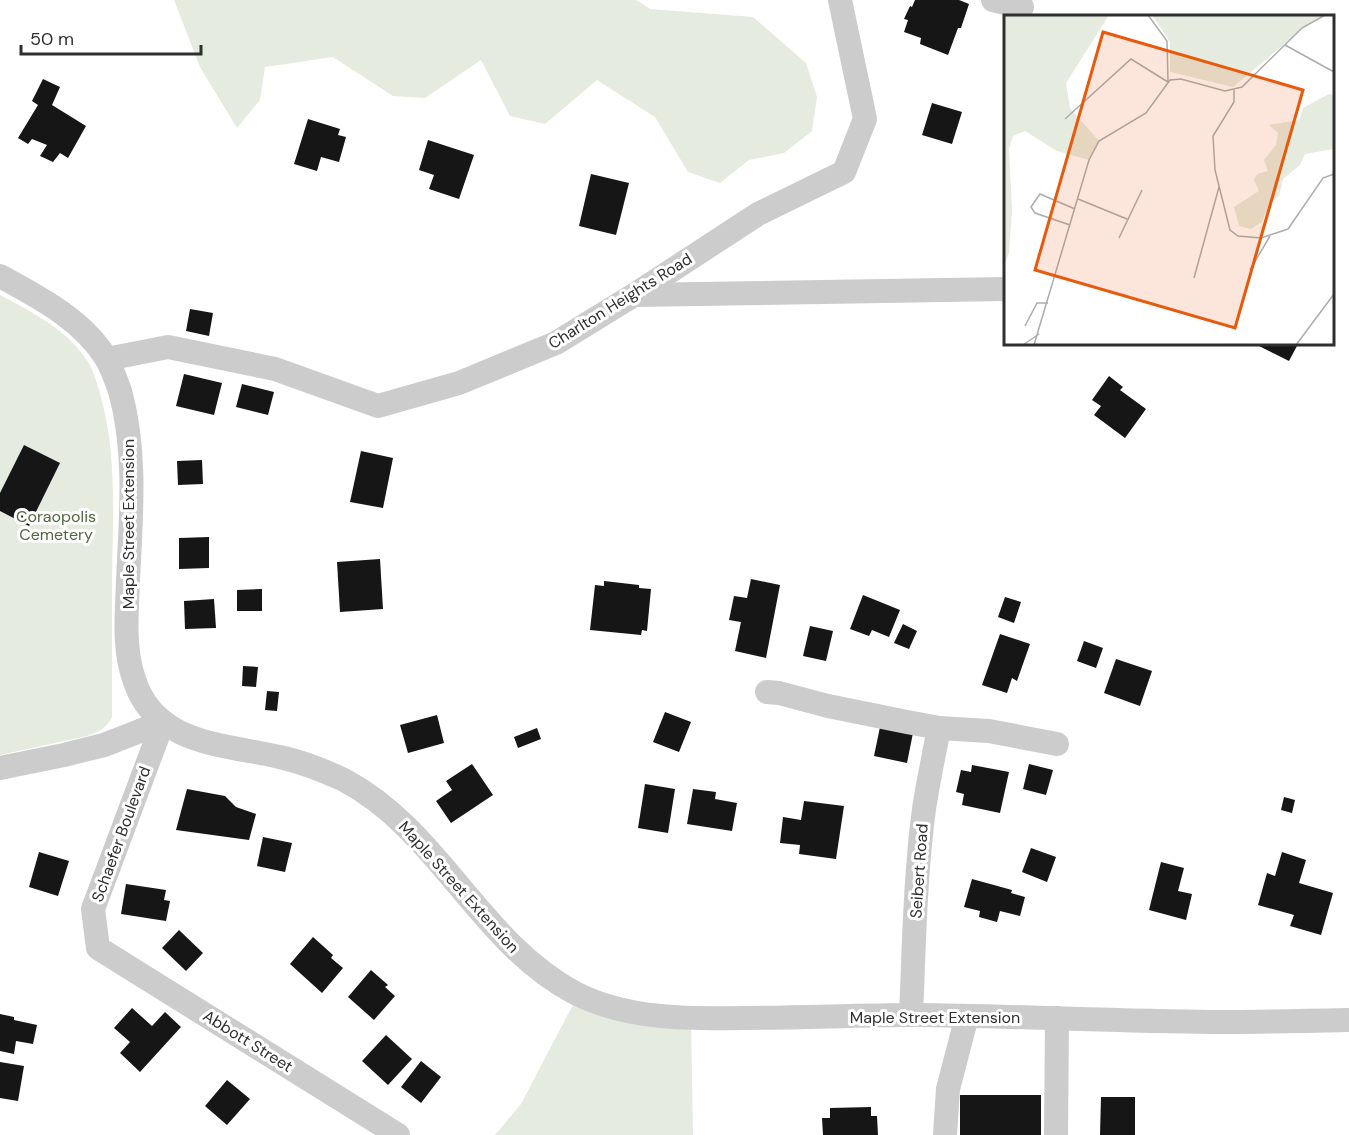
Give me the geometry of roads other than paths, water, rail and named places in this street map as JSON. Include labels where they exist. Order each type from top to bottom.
[{"type":"street","name":"Charlton Heights Road","points":[[107,359],[168,347],[274,369],[378,406],[459,383],[556,343],[758,214],[843,172],[865,119],[840,0]]},
{"type":"street","points":[[993,0],[1022,7]]},
{"type":"street","name":"Maple Street Extension","points":[[0,276],[36,296],[68,318],[94,342],[107,359],[117,382],[129,432],[131,461],[128,655],[134,679],[151,711],[180,733],[202,742],[294,761],[358,788],[402,824],[502,937],[525,959],[552,980],[578,995],[606,1006],[634,1012],[691,1018],[911,1015],[1214,1022],[1349,1020]]},
{"type":"street","points":[[634,295],[1004,289]]},
{"type":"street","points":[[767,692],[939,728],[989,731],[1056,744]]},
{"type":"street","points":[[0,768],[104,745],[163,722]]},
{"type":"street","name":"Schaefer Boulevard","points":[[98,948],[93,909],[163,722]]},
{"type":"street","name":"Seibert Road","points":[[911,1015],[917,877],[924,807],[939,728]]},
{"type":"street","name":"Abbott Street","points":[[98,948],[398,1135]]},
{"type":"street","points":[[945,1135],[948,1089],[967,1016]]},
{"type":"street","points":[[1056,1135],[1057,1018]]},
{"type":"park label","name":"Coraopolis Cemetery","points":[[56,525]]}]
